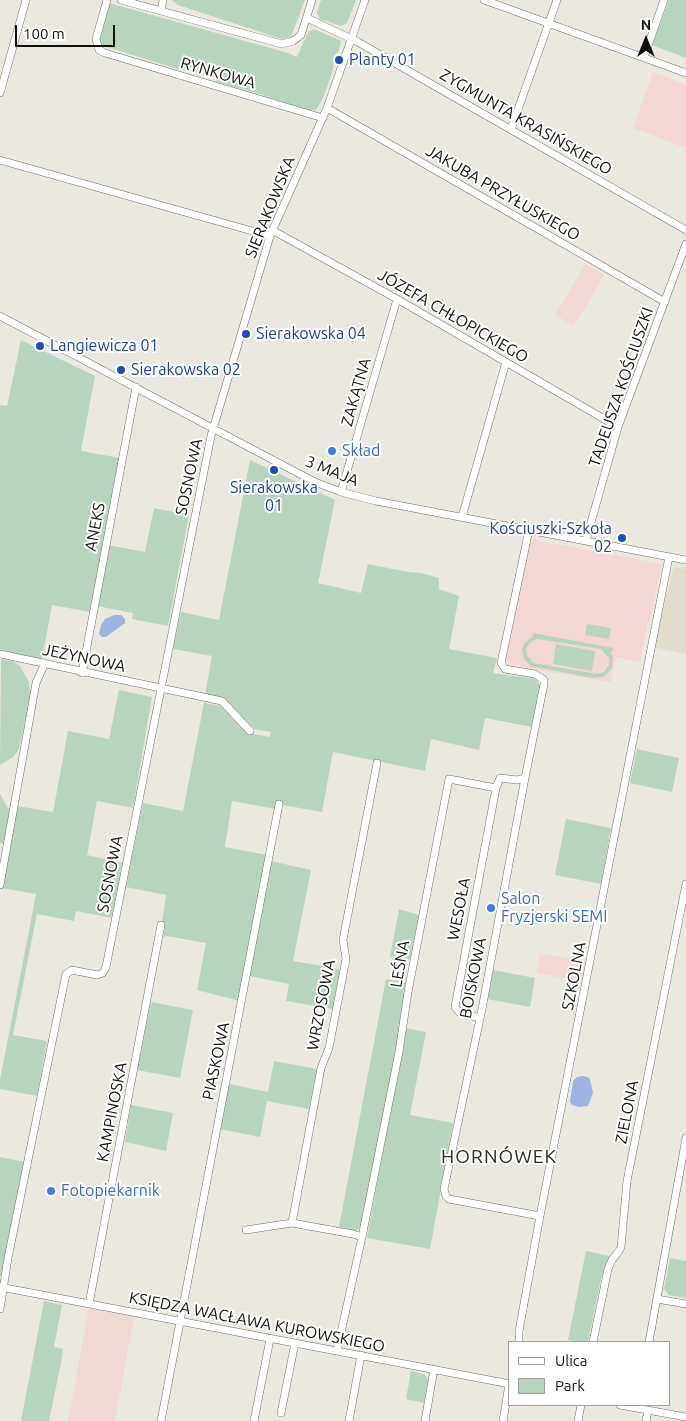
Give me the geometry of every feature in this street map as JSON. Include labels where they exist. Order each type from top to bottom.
[{"type":"street","points":[[0,93],[26,0]]},
{"type":"street","name":"RYNKOWA","points":[[107,0],[96,39],[99,50],[323,118]]},
{"type":"street","points":[[121,0],[282,44],[293,42],[301,35],[312,0]]},
{"type":"street","points":[[160,10],[163,0]]},
{"type":"street","name":"SIERAKOWSKA","points":[[214,428],[271,233],[323,118],[365,0]]},
{"type":"street","points":[[484,0],[686,73]]},
{"type":"street","points":[[510,129],[557,0]]},
{"type":"street","points":[[644,57],[664,0]]},
{"type":"street","name":"ZYGMUNTA KRASIŃSKIEGO","points":[[307,18],[352,38],[686,230]]},
{"type":"street","name":"JAKUBA PRZYŁUSKIEGO","points":[[327,108],[665,302]]},
{"type":"street","name":"JÓZEFA CHŁOPICKIEGO","points":[[0,160],[271,233],[397,299],[618,427]]},
{"type":"street","name":"TADEUSZA KOŚCIUSZKI","points":[[586,540],[618,427],[686,244]]},
{"type":"street","name":"ZAKĄTNA","points":[[341,492],[397,299]]},
{"type":"street","name":"3 MAJA","points":[[0,316],[315,482],[341,492],[376,501],[686,560]]},
{"type":"street","points":[[462,517],[506,362]]},
{"type":"street","name":"ANEKS","points":[[82,673],[136,387]]},
{"type":"street","name":"SOSNOWA","points":[[2,1288],[66,974],[72,970],[97,975],[103,973],[106,967],[197,505],[214,428]]},
{"type":"street","name":"BOISKOWA","points":[[529,530],[501,663],[505,669],[535,674],[544,680],[544,684],[482,1009],[444,1189],[449,1199],[540,1216]]},
{"type":"street","name":"SZKOLNA","points":[[519,1341],[540,1216],[668,557]]},
{"type":"street","name":"JEŻYNOWA","points":[[0,654],[82,673],[162,688]]},
{"type":"street","points":[[0,885],[36,683],[45,663]]},
{"type":"street","points":[[162,688],[222,701],[250,731]]},
{"type":"street","name":"WRZOSOWA","points":[[292,1223],[321,1068],[329,1048],[346,959],[342,940],[377,763]]},
{"type":"street","points":[[496,788],[500,778],[517,780],[525,778]]},
{"type":"street","name":"LEŚNA","points":[[362,1237],[399,1052],[410,982],[449,779],[496,788]]},
{"type":"street","name":"WESOŁA","points":[[480,1018],[460,1013],[455,1007],[496,788]]},
{"type":"street","name":"PIASKOWA","points":[[161,1421],[279,804]]},
{"type":"street","name":"ZIELONA","points":[[593,1341],[608,1269],[620,1247],[627,1181],[686,884]]},
{"type":"street","name":"KAMPINOSKA","points":[[89,1304],[161,925]]},
{"type":"street","points":[[649,1341],[686,1138]]},
{"type":"street","points":[[246,1230],[292,1223],[362,1237],[337,1351]]},
{"type":"street","points":[[0,1309],[2,1288]]},
{"type":"street","name":"KSIĘDZA WACŁAWA KUROWSKIEGO","points":[[2,1288],[508,1384]]},
{"type":"street","points":[[657,1299],[686,1304]]},
{"type":"street","points":[[254,1421],[270,1339]]},
{"type":"street","points":[[281,1413],[295,1344]]},
{"type":"street","points":[[349,1421],[361,1355]]},
{"type":"street","points":[[425,1421],[434,1369]]},
{"type":"street","points":[[502,1421],[508,1393]]},
{"type":"street","points":[[578,1421],[581,1406]]},
{"type":"street","points":[[636,1406],[648,1410],[686,1416]]},
{"type":"street","points":[[646,1421],[648,1410]]},
{"type":"shaded area","points":[[653,72],[686,85],[686,148],[633,128]]},
{"type":"shaded area","points":[[585,264],[604,275],[574,326],[555,315]]},
{"type":"shaded area","points":[[535,540],[662,564],[640,662],[616,657],[611,682],[510,665],[506,660],[528,544]]},
{"type":"shaded area","points":[[674,566],[686,569],[686,654],[653,647],[659,617],[661,617]]},
{"type":"shaded area","points":[[540,953],[587,962],[584,982],[537,973]]},
{"type":"shaded area","points":[[89,1308],[134,1317],[115,1421],[68,1421]]},
{"type":"green space","points":[[172,0],[305,0],[291,37],[282,39],[178,5]]},
{"type":"green space","points":[[321,0],[356,0],[347,23],[341,26],[320,19],[317,13]]},
{"type":"green space","points":[[669,0],[686,0],[686,58],[652,45]]},
{"type":"green space","points":[[109,3],[297,57],[308,32],[314,29],[341,41],[339,50],[334,56],[333,70],[323,98],[316,110],[307,110],[216,82],[216,79],[207,74],[192,69],[185,71],[101,45],[99,38]]},
{"type":"green space","points":[[21,340],[95,376],[81,451],[120,458],[90,612],[52,605],[42,659],[0,650],[0,405],[7,406]]},
{"type":"green space","points":[[250,460],[335,500],[318,583],[361,593],[368,564],[439,578],[439,589],[459,596],[449,649],[497,658],[493,673],[536,679],[540,685],[532,727],[485,718],[479,750],[431,739],[425,771],[333,752],[322,812],[277,804],[276,809],[232,801],[225,847],[267,855],[271,861],[311,870],[293,961],[340,969],[333,1009],[286,1001],[289,984],[244,975],[240,1001],[197,990],[206,943],[167,936],[163,937],[165,927],[162,923],[166,895],[126,887],[143,803],[183,811],[204,703],[221,706],[245,732],[270,737],[271,732],[254,729],[226,699],[205,695],[212,656],[173,649],[181,612],[219,620]]},
{"type":"green space","points":[[154,508],[189,515],[168,626],[132,619],[133,613],[97,606],[108,545],[145,552]]},
{"type":"green space","points":[[587,624],[611,628],[609,639],[585,635]]},
{"type":"green space","points":[[533,633],[613,648],[612,652],[610,652],[613,657],[612,667],[603,677],[593,678],[530,666],[524,659],[522,649],[524,644],[533,636]],"holes":[[[538,639],[601,649],[609,658],[609,665],[604,672],[597,674],[534,663],[527,656],[526,648],[532,641]]]},
{"type":"green space","points":[[556,644],[595,651],[592,671],[553,664]]},
{"type":"green space","points":[[1,659],[12,661],[20,666],[29,682],[30,696],[19,749],[13,757],[0,765]]},
{"type":"green space","points":[[119,690],[152,697],[133,808],[97,801],[87,855],[122,863],[112,918],[76,911],[74,921],[37,914],[13,1035],[47,1041],[37,1096],[0,1089],[0,1080],[36,894],[1,888],[17,806],[53,812],[68,731],[109,739]]},
{"type":"green space","points":[[637,749],[679,758],[672,792],[630,783]]},
{"type":"green space","points":[[0,794],[10,812],[5,844],[0,843]]},
{"type":"green space","points":[[566,819],[611,828],[601,884],[555,875]]},
{"type":"green space","points":[[399,909],[419,915],[410,960],[390,957]]},
{"type":"green space","points":[[493,970],[535,978],[530,1007],[487,999]]},
{"type":"green space","points":[[386,979],[407,983],[396,1051],[361,1226],[356,1231],[339,1227]]},
{"type":"green space","points":[[151,1002],[193,1010],[180,1078],[137,1070]]},
{"type":"green space","points":[[406,1028],[426,1032],[410,1115],[453,1123],[430,1249],[367,1238]]},
{"type":"green space","points":[[274,1061],[317,1069],[309,1109],[267,1101],[260,1137],[220,1129],[229,1084],[268,1092]]},
{"type":"green space","points":[[131,1105],[173,1113],[166,1151],[125,1142]]},
{"type":"green space","points":[[0,1157],[25,1162],[2,1275],[0,1276]]},
{"type":"green space","points":[[586,1251],[610,1256],[601,1278],[588,1341],[568,1340]]},
{"type":"green space","points":[[670,1258],[686,1261],[686,1298],[669,1295],[664,1289]]},
{"type":"green space","points":[[44,1301],[62,1305],[54,1347],[63,1349],[61,1363],[49,1421],[21,1421]]},
{"type":"green space","points":[[411,1371],[424,1374],[428,1379],[424,1403],[406,1399]]},
{"type":"water","points":[[114,615],[121,615],[125,619],[125,623],[106,637],[102,637],[99,634],[101,625],[105,619]]},
{"type":"water","points":[[577,1077],[588,1077],[590,1080],[593,1093],[588,1106],[579,1107],[572,1105],[570,1102],[573,1081]]},
{"type":"place","name":"Planty 01","points":[[339,60]]},
{"type":"place","name":"Sierakowska 04","points":[[246,334]]},
{"type":"place","name":"Langiewicza 01","points":[[40,346]]},
{"type":"place","name":"Sierakowska 02","points":[[121,370]]},
{"type":"place","name":"Skład","points":[[332,451]]},
{"type":"place","name":"Sierakowska 01","points":[[274,470]]},
{"type":"place","name":"Kościuszki-Szkoła 02","points":[[622,538]]},
{"type":"place","name":"Salon Fryzjerski SEMI","points":[[491,908]]},
{"type":"place","name":"Fotopiekarnik","points":[[51,1191]]},
{"type":"district","name":"HORNÓWEK","points":[[499,1157]]}]
